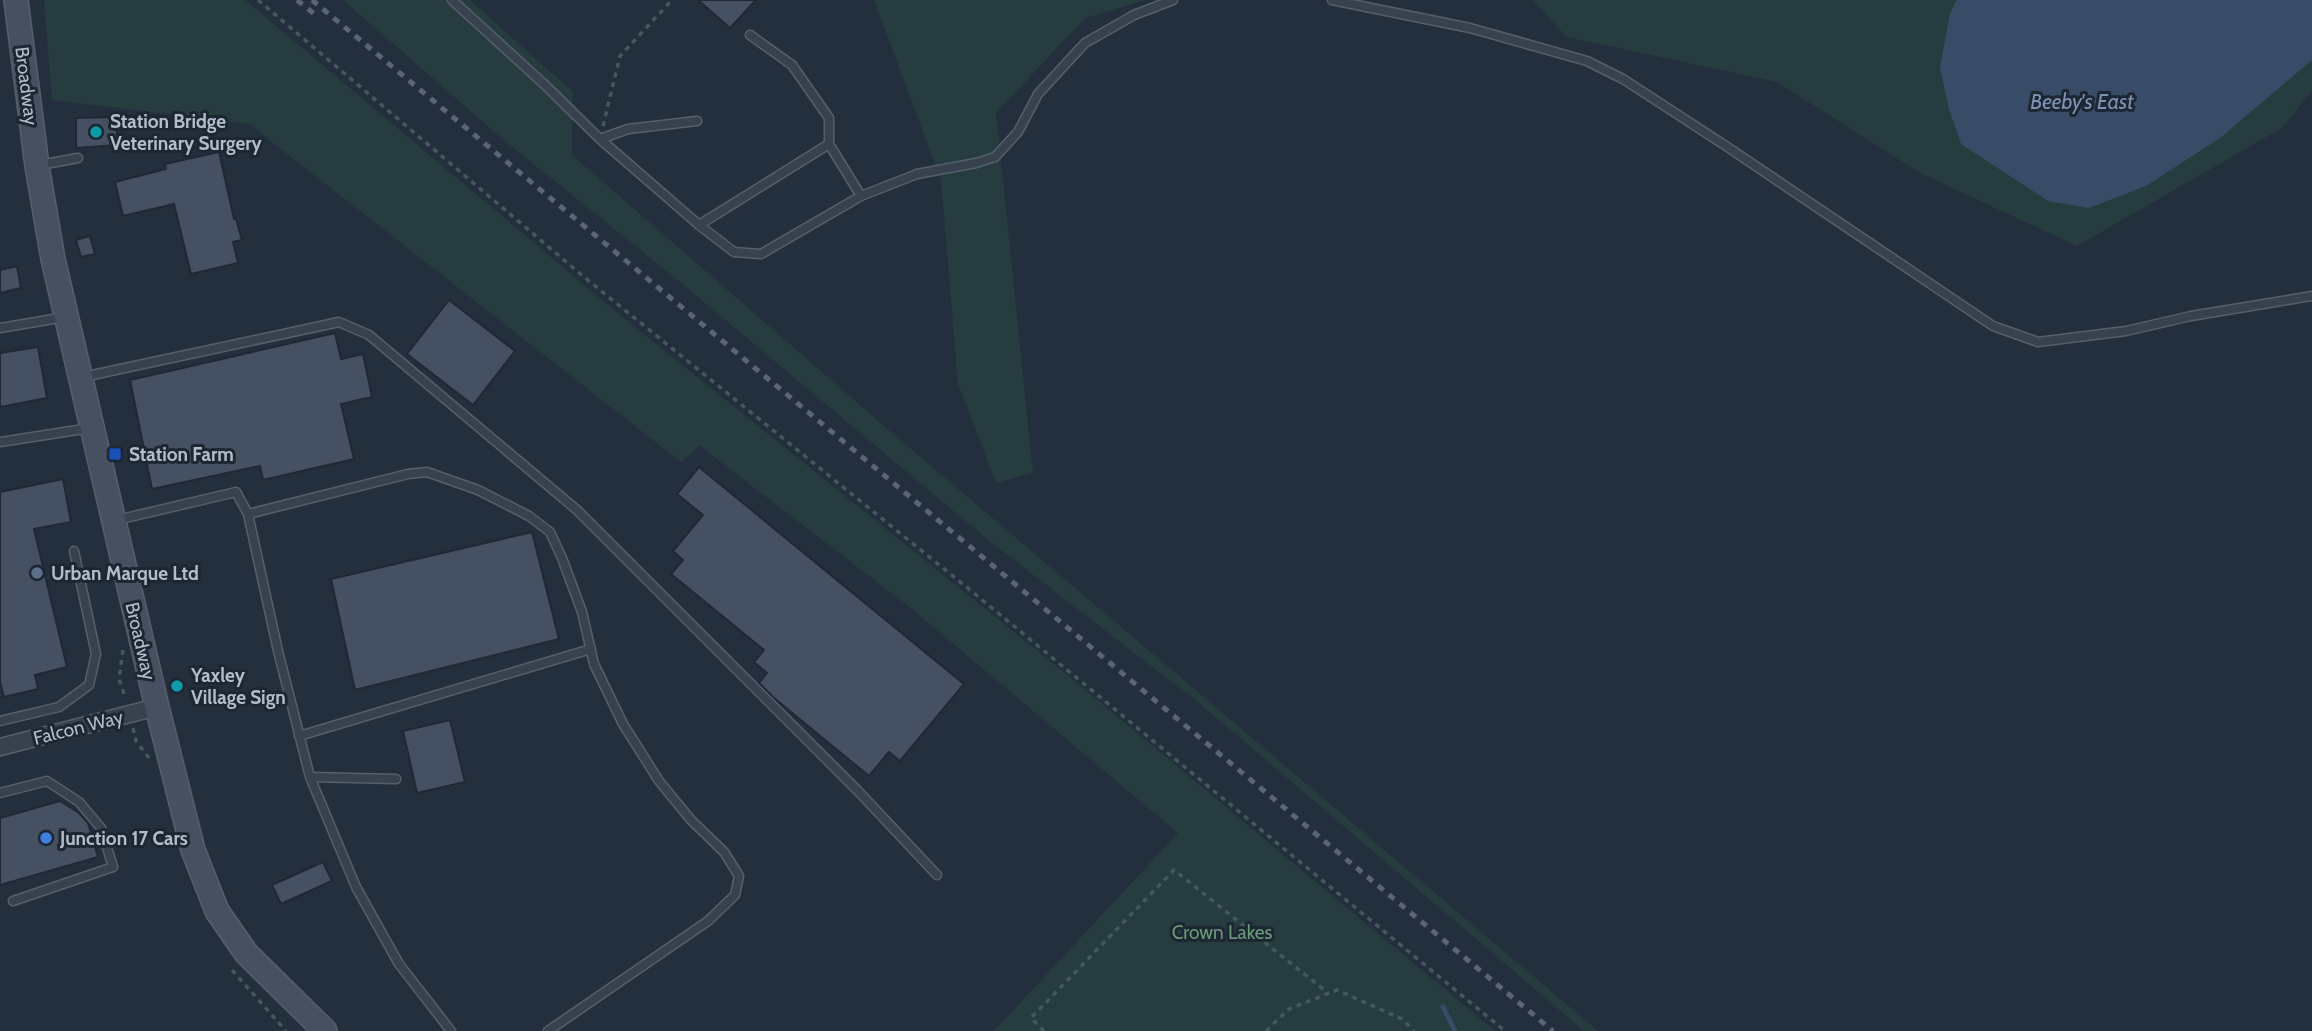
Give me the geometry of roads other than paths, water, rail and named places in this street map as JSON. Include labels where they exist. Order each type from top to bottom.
[{"type":"main road","name":"Broadway","points":[[16,0],[37,166],[54,259],[156,707],[193,850],[218,911],[246,953],[325,1031]]},
{"type":"street","name":"Falcon Way","points":[[0,747],[156,707]]},
{"type":"lane","points":[[452,0],[600,139],[699,225],[734,252],[761,254],[861,197],[917,174],[995,157],[1018,132],[1038,94],[1085,43],[1135,15],[1173,0]]},
{"type":"lane","points":[[1332,0],[1470,28],[1587,61],[1623,79],[1703,131],[1993,326],[2038,342],[2126,331],[2191,316],[2312,296]]},
{"type":"lane","points":[[750,35],[792,65],[828,118],[829,144],[861,197]]},
{"type":"lane","points":[[600,139],[628,129],[697,121]]},
{"type":"lane","points":[[699,225],[829,144]]},
{"type":"lane","points":[[37,166],[78,158]]},
{"type":"lane","points":[[0,328],[68,317]]},
{"type":"lane","points":[[80,378],[340,322],[369,335],[577,510],[858,791],[937,875]]},
{"type":"lane","points":[[0,442],[92,428]]},
{"type":"lane","points":[[248,514],[408,474],[427,472],[478,490],[529,516],[551,533],[582,612],[594,664],[623,724],[659,781],[691,820],[724,852],[739,876],[735,895],[708,921],[548,1031]]},
{"type":"lane","points":[[114,521],[236,492],[248,514],[310,778],[356,887],[380,931],[399,964],[451,1031]]},
{"type":"lane","points":[[0,721],[59,707],[89,685],[96,654],[74,551]]},
{"type":"lane","points":[[299,736],[591,649]]},
{"type":"lane","points":[[310,778],[396,779]]},
{"type":"lane","points":[[0,793],[47,780],[79,802],[101,828],[113,867],[13,901]]},
{"type":"water","name":"Beeby's East","points":[[1957,0],[2312,0],[2312,60],[2220,138],[2146,186],[2089,208],[2048,201],[1961,144],[1949,109],[1940,68],[1950,13]]},
{"type":"waterway","points":[[1443,1007],[1455,1031]]},
{"type":"railway","points":[[297,0],[318,17]]},
{"type":"railway","points":[[312,0],[1553,1031]]},
{"type":"place","name":"Station Bridge Veterinary Surgery","points":[[96,132]]},
{"type":"place","name":"Station Farm","points":[[115,454]]},
{"type":"place","name":"Urban Marque Ltd","points":[[37,573]]},
{"type":"place","name":"Yaxley Village Sign","points":[[177,686]]},
{"type":"place","name":"Junction 17 Cars","points":[[46,838]]},
{"type":"park label","name":"Crown Lakes","points":[[1222,932]]}]
